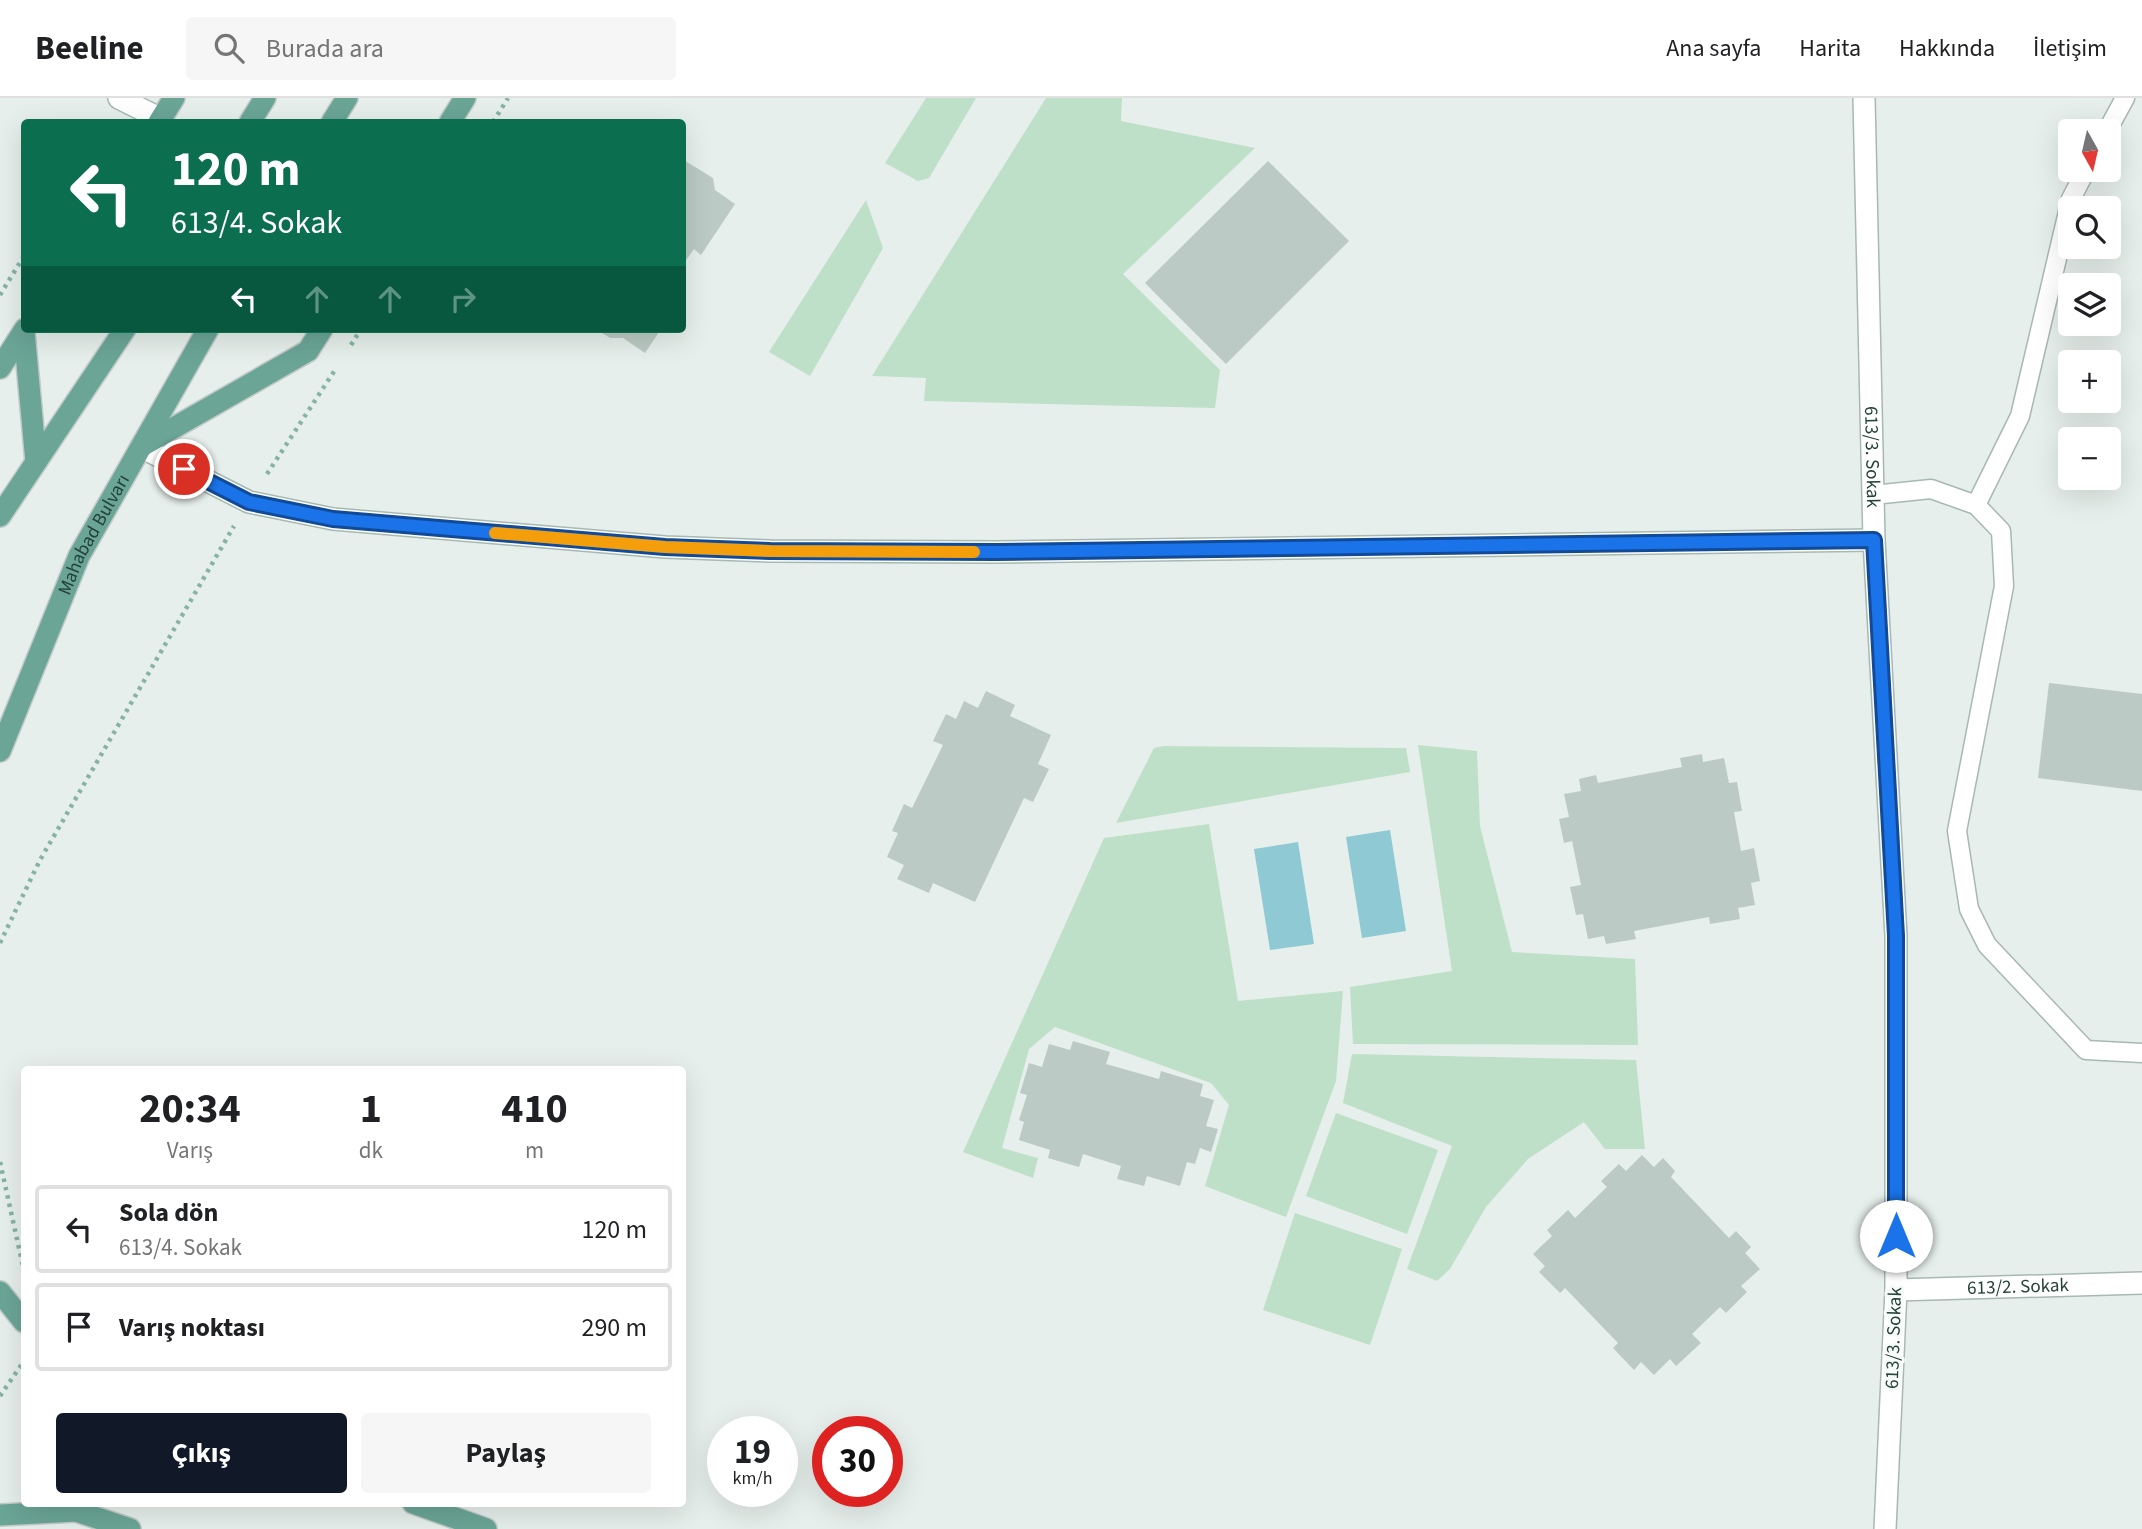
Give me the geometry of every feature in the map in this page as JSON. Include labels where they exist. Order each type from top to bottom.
[{"type":"main road","points":[[161,119],[174,98]]},
{"type":"main road","points":[[252,119],[265,98]]},
{"type":"main road","points":[[334,119],[347,98]]},
{"type":"main road","points":[[452,119],[465,98]]},
{"type":"main road","points":[[0,368],[22,333]]},
{"type":"main road","points":[[24,333],[36,462]]},
{"type":"main road","points":[[0,516],[122,333]]},
{"type":"main road","name":"Mahabad Bulvarı","points":[[0,751],[79,556],[206,333]]},
{"type":"main road","points":[[141,447],[308,351],[319,333]]},
{"type":"main road","points":[[0,1292],[21,1318]]},
{"type":"main road","points":[[423,1507],[486,1529]]},
{"type":"main road","points":[[0,1515],[76,1511],[130,1529]]},
{"type":"street","points":[[119,98],[156,119]]},
{"type":"street","name":"613/3. Sokak","points":[[1864,98],[1874,540],[1896,936],[1896,1290],[1885,1529]]},
{"type":"street","points":[[141,447],[249,502],[333,519],[665,547],[770,551],[996,552],[1874,540]]},
{"type":"street","name":"613/2. Sokak","points":[[1896,1290],[2142,1283]]},
{"type":"lane","points":[[2114,119],[2125,98]]},
{"type":"lane","points":[[1976,505],[2020,416],[2071,199],[2080,182]]},
{"type":"lane","points":[[1873,495],[1931,489],[1976,505],[2001,531],[2004,586],[1957,831],[1969,909],[1987,945],[2085,1050],[2142,1053]]},
{"type":"path","points":[[495,119],[508,98]]},
{"type":"path","points":[[0,295],[21,261]]},
{"type":"path","points":[[346,352],[358,333]]},
{"type":"path","points":[[0,943],[40,860],[218,551],[339,364]]},
{"type":"path","points":[[0,1162],[21,1258]]},
{"type":"path","points":[[0,1396],[21,1365]]},
{"type":"green space","points":[[926,98],[976,98],[929,178],[918,181],[885,163]]},
{"type":"green space","points":[[1046,98],[1122,98],[1121,121],[1255,148],[1123,274],[1220,370],[1215,408],[924,401],[926,378],[872,376]]},
{"type":"green space","points":[[866,200],[883,248],[810,376],[769,352]]},
{"type":"green space","points":[[1418,745],[1477,751],[1480,826],[1512,952],[1635,959],[1638,1045],[1353,1044],[1350,987],[1452,971]]},
{"type":"green space","points":[[1154,748],[1406,748],[1410,772],[1116,823]]},
{"type":"green space","points":[[1209,824],[1238,1001],[1343,991],[1336,1081],[1286,1217],[1205,1186],[1229,1105],[1211,1083],[1055,1027],[1029,1049],[1002,1148],[1038,1158],[1033,1178],[963,1152],[1104,838]]},
{"type":"green space","points":[[1352,1054],[1636,1060],[1645,1149],[1605,1149],[1584,1122],[1528,1159],[1486,1207],[1450,1269],[1437,1281],[1407,1269],[1452,1146],[1343,1103]]},
{"type":"green space","points":[[1336,1113],[1438,1150],[1407,1234],[1306,1196]]},
{"type":"green space","points":[[1295,1213],[1402,1249],[1370,1345],[1263,1310]]},
{"type":"water","points":[[1390,830],[1406,931],[1362,938],[1346,837]]},
{"type":"water","points":[[1298,842],[1314,944],[1270,950],[1254,849]]},
{"type":"building","points":[[686,161],[713,178],[715,190],[735,204],[701,255],[694,249],[686,260]]},
{"type":"building","points":[[1268,161],[1349,241],[1226,364],[1145,283]]},
{"type":"building","points":[[602,333],[658,333],[645,353],[623,338],[610,338]]},
{"type":"building","points":[[2049,683],[2142,694],[2142,791],[2038,778]]},
{"type":"building","points":[[986,691],[1015,705],[1010,716],[1051,735],[1038,764],[1049,769],[1033,802],[1024,798],[975,902],[933,883],[929,893],[897,879],[904,865],[887,857],[898,833],[892,831],[904,804],[912,808],[943,745],[933,741],[946,714],[956,719],[964,701],[978,708]]},
{"type":"building","points":[[1702,754],[1703,762],[1724,758],[1729,783],[1737,782],[1742,811],[1734,812],[1741,851],[1754,848],[1760,881],[1751,883],[1755,905],[1738,908],[1740,919],[1710,924],[1709,917],[1634,931],[1636,939],[1606,944],[1604,936],[1588,939],[1583,914],[1576,915],[1570,887],[1581,885],[1572,841],[1564,843],[1559,819],[1569,817],[1564,794],[1581,791],[1579,779],[1596,775],[1598,783],[1682,767],[1680,758]]},
{"type":"building","points":[[1073,1041],[1110,1052],[1106,1064],[1159,1079],[1161,1071],[1203,1084],[1200,1096],[1214,1100],[1206,1126],[1218,1129],[1211,1152],[1200,1148],[1195,1164],[1187,1162],[1180,1186],[1147,1176],[1144,1186],[1117,1179],[1121,1166],[1083,1154],[1079,1167],[1048,1158],[1050,1150],[1019,1140],[1024,1122],[1019,1120],[1027,1095],[1020,1093],[1029,1063],[1042,1067],[1049,1044],[1070,1050]]},
{"type":"building","points":[[1642,1155],[1654,1167],[1663,1158],[1675,1171],[1671,1177],[1729,1238],[1736,1231],[1751,1247],[1745,1253],[1760,1269],[1741,1286],[1747,1292],[1726,1313],[1720,1307],[1692,1334],[1701,1343],[1676,1366],[1670,1359],[1654,1375],[1641,1362],[1634,1370],[1613,1348],[1618,1343],[1565,1288],[1560,1293],[1539,1272],[1545,1266],[1533,1254],[1552,1236],[1547,1230],[1568,1210],[1575,1218],[1607,1187],[1601,1181],[1619,1164],[1626,1171]]},
{"type":"slow traffic","points":[[495,533],[665,547],[770,551],[974,552]]},
{"type":"route","points":[[184,469],[249,502],[333,519],[665,547],[770,551],[996,552],[1874,540],[1896,936],[1896,1236]]}]
